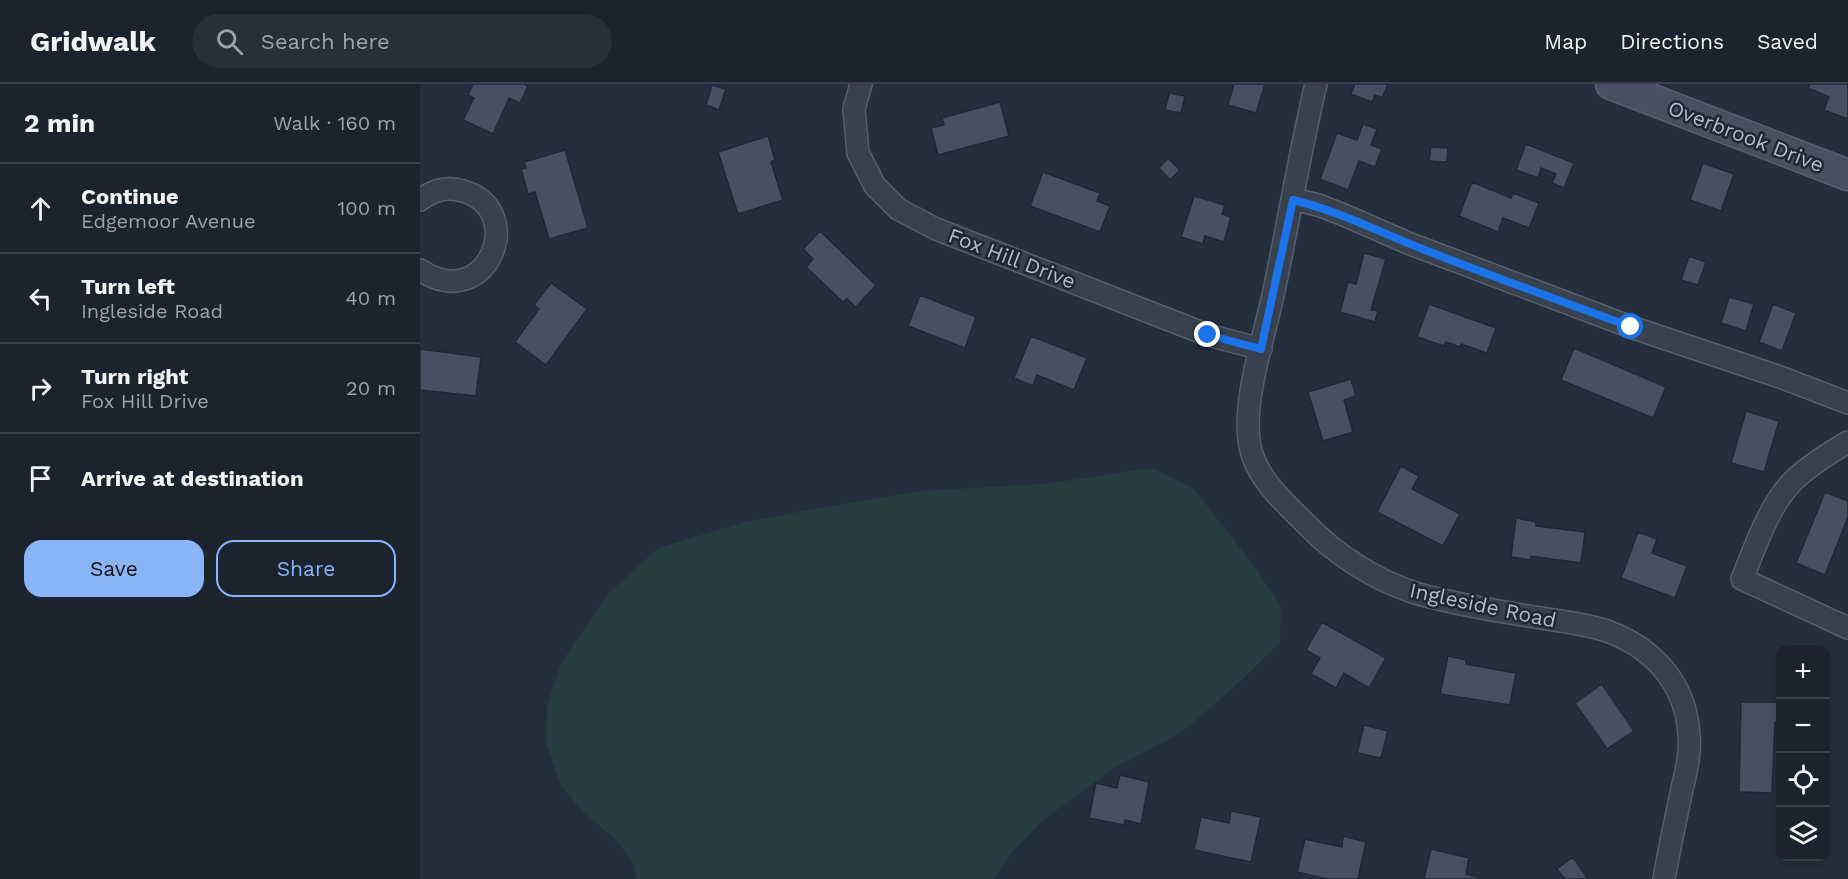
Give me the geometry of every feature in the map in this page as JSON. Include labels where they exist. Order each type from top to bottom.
[{"type":"street","name":"Fox Hill Drive","points":[[861,84],[854,109],[858,153],[874,186],[898,209],[936,229],[1208,335],[1261,349]]},
{"type":"street","name":"Ingleside Road","points":[[1316,84],[1252,384],[1248,429],[1250,447],[1256,465],[1283,501],[1314,533],[1363,570],[1413,592],[1471,607],[1606,631],[1631,642],[1653,657],[1670,677],[1682,697],[1688,717],[1690,738],[1688,761],[1664,879]]},
{"type":"street","name":"Overbrook Drive","points":[[1611,84],[1848,175]]},
{"type":"street","points":[[420,200],[441,189],[456,189],[470,193],[481,200],[491,212],[496,225],[496,239],[493,253],[474,275],[460,280],[446,281],[431,278],[420,270]]},
{"type":"street","points":[[1293,200],[1344,215],[1408,243],[1631,327],[1780,377],[1848,403]]},
{"type":"street","points":[[1848,442],[1811,466],[1793,481],[1768,518],[1742,579],[1848,628]]},
{"type":"green space","points":[[1152,468],[1194,489],[1248,558],[1281,605],[1280,643],[1182,732],[1116,767],[1043,820],[1012,852],[994,879],[637,879],[632,861],[614,838],[584,813],[561,786],[546,743],[547,706],[561,663],[608,594],[658,548],[748,521],[918,491],[1044,484]]},
{"type":"building","points":[[473,84],[523,84],[528,86],[520,103],[509,98],[493,134],[463,120],[474,98],[468,95]]},
{"type":"building","points":[[1234,84],[1265,84],[1256,113],[1228,105]]},
{"type":"building","points":[[1355,84],[1388,84],[1382,98],[1375,95],[1372,102],[1351,94]]},
{"type":"building","points":[[1810,84],[1848,84],[1848,119],[1824,110],[1829,97],[1808,88]]},
{"type":"building","points":[[712,85],[726,89],[719,110],[706,105]]},
{"type":"building","points":[[1169,93],[1185,96],[1181,113],[1165,110]]},
{"type":"building","points":[[1000,102],[1009,136],[938,155],[931,128],[944,125],[942,118]]},
{"type":"building","points":[[1363,124],[1377,129],[1371,145],[1382,149],[1375,167],[1359,161],[1348,190],[1320,179],[1337,133],[1357,140]]},
{"type":"building","points":[[768,136],[775,160],[771,162],[783,200],[738,214],[718,152]]},
{"type":"building","points":[[1526,144],[1574,163],[1564,188],[1552,183],[1556,174],[1541,168],[1538,178],[1516,170]]},
{"type":"building","points":[[1431,147],[1448,148],[1447,162],[1429,161]]},
{"type":"building","points":[[565,150],[588,228],[549,239],[535,192],[528,194],[521,169],[526,168],[524,162]]},
{"type":"building","points":[[1168,158],[1180,170],[1170,180],[1159,168]]},
{"type":"building","points":[[1703,163],[1734,174],[1721,211],[1690,200]]},
{"type":"building","points":[[1043,172],[1100,193],[1097,201],[1110,206],[1100,232],[1030,206]]},
{"type":"building","points":[[1472,182],[1511,198],[1513,193],[1539,203],[1529,228],[1503,218],[1498,232],[1459,216]]},
{"type":"building","points":[[1194,196],[1225,205],[1222,214],[1231,217],[1224,242],[1205,236],[1203,244],[1181,237]]},
{"type":"building","points":[[820,231],[876,285],[856,307],[847,299],[843,302],[806,267],[813,259],[803,249]]},
{"type":"building","points":[[1364,253],[1386,259],[1371,310],[1378,311],[1375,322],[1340,312],[1348,282],[1356,284]]},
{"type":"building","points":[[1689,256],[1706,262],[1698,285],[1681,280]]},
{"type":"building","points":[[551,283],[587,309],[546,365],[515,342],[539,309],[534,305]]},
{"type":"building","points":[[920,295],[976,317],[965,348],[908,326]]},
{"type":"building","points":[[1729,297],[1754,304],[1746,331],[1721,323]]},
{"type":"building","points":[[1429,304],[1496,328],[1487,353],[1461,344],[1460,347],[1446,342],[1444,346],[1417,337]]},
{"type":"building","points":[[1773,304],[1796,313],[1782,351],[1759,342]]},
{"type":"building","points":[[1031,336],[1087,358],[1074,390],[1037,375],[1033,386],[1014,378]]},
{"type":"building","points":[[1574,348],[1666,387],[1653,418],[1561,380]]},
{"type":"building","points":[[420,349],[481,357],[476,396],[420,390]]},
{"type":"building","points":[[1351,379],[1356,396],[1344,400],[1353,432],[1323,441],[1308,392]]},
{"type":"building","points":[[1746,411],[1779,421],[1764,472],[1731,463]]},
{"type":"building","points":[[1401,466],[1419,476],[1412,489],[1460,514],[1443,546],[1377,512]]},
{"type":"building","points":[[1825,492],[1848,501],[1848,517],[1825,575],[1796,563]]},
{"type":"building","points":[[1516,518],[1536,522],[1536,526],[1585,532],[1581,563],[1531,556],[1531,560],[1511,557]]},
{"type":"building","points":[[1638,532],[1657,539],[1652,553],[1687,566],[1675,598],[1621,578]]},
{"type":"building","points":[[1322,622],[1386,658],[1369,688],[1344,673],[1336,688],[1311,674],[1320,658],[1306,650]]},
{"type":"building","points":[[1448,656],[1466,660],[1466,664],[1516,673],[1510,705],[1440,694]]},
{"type":"building","points":[[1602,684],[1634,731],[1607,749],[1575,703]]},
{"type":"building","points":[[1741,702],[1776,702],[1772,793],[1739,792]]},
{"type":"building","points":[[1364,725],[1388,731],[1381,758],[1357,753]]},
{"type":"building","points":[[1120,775],[1149,782],[1141,824],[1125,820],[1124,825],[1089,818],[1096,783],[1117,788]]},
{"type":"building","points":[[1231,811],[1261,817],[1251,862],[1194,850],[1201,817],[1229,823]]},
{"type":"building","points":[[1343,836],[1366,842],[1358,879],[1327,879],[1297,872],[1305,839],[1342,847]]},
{"type":"building","points":[[1431,849],[1469,858],[1466,874],[1478,877],[1478,879],[1424,879]]},
{"type":"building","points":[[1573,857],[1588,879],[1565,879],[1557,869]]},
{"type":"route","points":[[1208,335],[1261,349],[1293,200],[1344,215],[1449,260],[1631,327]]}]
